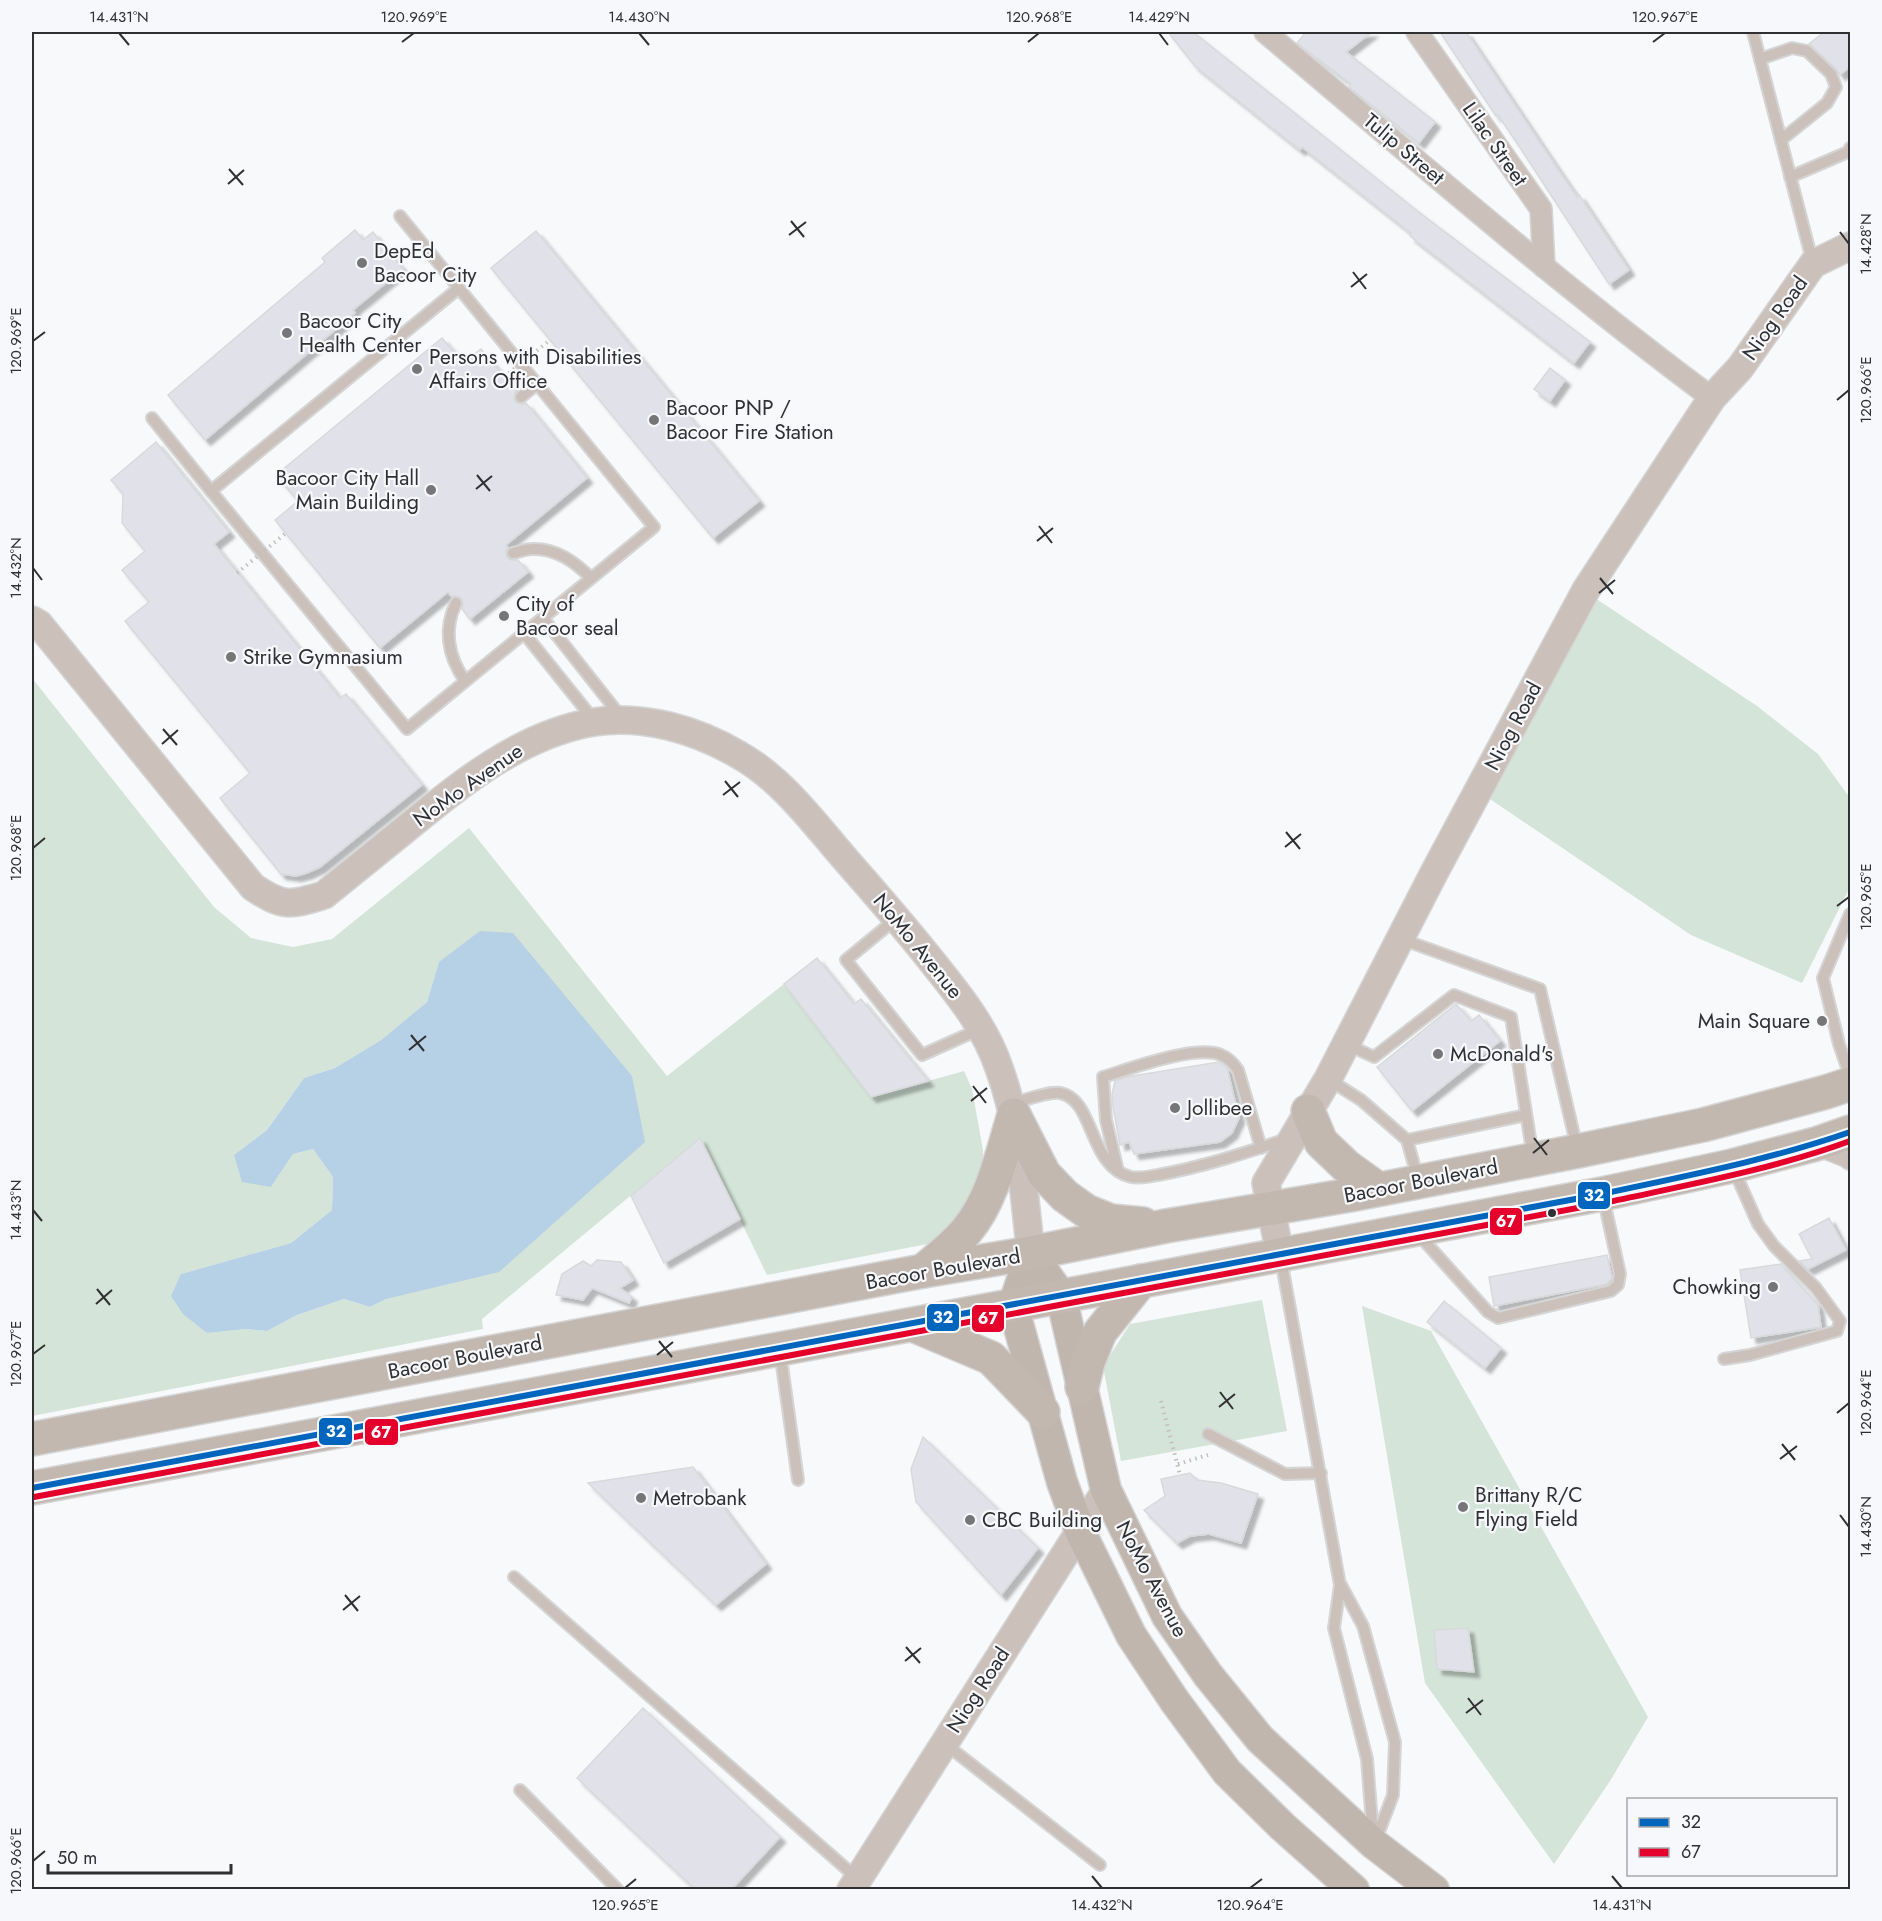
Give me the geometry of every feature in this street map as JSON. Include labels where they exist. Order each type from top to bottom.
[{"type":"main road","name":"Bacoor Boulevard","points":[[32,1439],[923,1271],[1533,1160],[1703,1125],[1851,1084]]},
{"type":"main road","points":[[1012,1110],[1044,1174],[1065,1196],[1086,1211],[1111,1221],[1166,1226]]},
{"type":"main road","points":[[923,1271],[967,1231],[979,1213],[991,1185],[1012,1110]]},
{"type":"main road","points":[[1300,1124],[1346,1166],[1378,1189]]},
{"type":"main road","points":[[32,1488],[913,1325],[1602,1194],[1732,1166],[1816,1144],[1851,1132]]},
{"type":"main road","name":"NoMo Avenue","points":[[1031,1253],[1061,1296],[1106,1490],[1167,1616],[1208,1675],[1260,1739],[1374,1844],[1434,1890]]},
{"type":"main road","name":"NoMo Avenue","points":[[1031,1253],[1013,1306],[1062,1482],[1080,1530],[1131,1635],[1173,1700],[1227,1772],[1283,1827],[1354,1890]]},
{"type":"main road","points":[[1082,1387],[1088,1362],[1100,1332],[1141,1281]]},
{"type":"main road","points":[[913,1325],[991,1358],[1043,1412]]},
{"type":"street","name":"Tulip Street","points":[[1265,32],[1544,267],[1712,398]]},
{"type":"street","name":"Lilac Street","points":[[1417,32],[1541,209],[1544,267]]},
{"type":"street","name":"Niog Road","points":[[1280,1255],[1266,1183],[1328,1079],[1435,870],[1586,590],[1712,398],[1740,368],[1813,264],[1851,246]]},
{"type":"street","name":"NoMo Avenue","points":[[32,620],[39,624],[253,887],[272,900],[295,904],[324,895],[468,780],[507,754],[545,735],[595,722],[656,723],[686,731],[741,756],[770,777],[798,805],[898,918],[957,992],[982,1028],[999,1067],[1012,1110],[1031,1253]]},
{"type":"street","points":[[1816,1144],[1851,1159]]},
{"type":"street","name":"Niog Road","points":[[855,1884],[1106,1490]]},
{"type":"lane","points":[[1753,32],[1813,264]]},
{"type":"lane","points":[[1760,59],[1792,48],[1807,51],[1831,74],[1836,87],[1827,103],[1781,140]]},
{"type":"lane","points":[[1790,177],[1848,152],[1851,148]]},
{"type":"lane","points":[[152,418],[407,729],[654,527],[400,216]]},
{"type":"lane","points":[[211,491],[459,288]]},
{"type":"lane","points":[[521,397],[537,384]]},
{"type":"lane","points":[[513,554],[532,549],[560,554],[591,578]]},
{"type":"lane","points":[[456,603],[449,617],[449,645],[465,681]]},
{"type":"lane","points":[[543,618],[624,721]]},
{"type":"lane","points":[[524,633],[595,722]]},
{"type":"lane","points":[[1851,914],[1823,978],[1839,1044],[1851,1076]]},
{"type":"lane","points":[[898,918],[846,960],[922,1055],[982,1028]]},
{"type":"lane","points":[[1400,939],[1540,989],[1578,1151]]},
{"type":"lane","points":[[1346,1044],[1374,1057],[1454,995],[1511,1017],[1533,1160]]},
{"type":"lane","points":[[1118,1171],[1106,1120],[1103,1077],[1143,1064],[1199,1052],[1221,1055],[1232,1062],[1238,1070],[1261,1148]]},
{"type":"lane","points":[[1328,1079],[1361,1100],[1407,1140],[1418,1182]]},
{"type":"lane","points":[[1012,1110],[1039,1096],[1060,1093],[1071,1099],[1083,1111],[1104,1159],[1118,1171],[1131,1177],[1186,1170],[1261,1148],[1300,1124]]},
{"type":"lane","points":[[1407,1140],[1527,1115]]},
{"type":"lane","points":[[1724,1359],[1750,1355],[1837,1331],[1840,1321],[1816,1288],[1774,1246],[1758,1224],[1732,1166]]},
{"type":"lane","points":[[1414,1230],[1488,1312],[1498,1318],[1611,1291],[1618,1284],[1620,1274],[1602,1194]]},
{"type":"lane","points":[[1280,1255],[1340,1585],[1334,1628],[1367,1759],[1374,1844]]},
{"type":"lane","points":[[780,1348],[798,1480]]},
{"type":"lane","points":[[1208,1434],[1285,1474],[1321,1473]]},
{"type":"lane","points":[[514,1577],[855,1884]]},
{"type":"lane","points":[[1340,1585],[1363,1626],[1395,1742],[1393,1795],[1374,1844]]},
{"type":"lane","points":[[944,1743],[1100,1865]]},
{"type":"lane","points":[[520,1790],[618,1890]]},
{"type":"path","points":[[504,377],[550,340]]},
{"type":"path","points":[[237,573],[286,533]]},
{"type":"path","points":[[1161,1401],[1180,1475]]},
{"type":"path","points":[[1178,1464],[1232,1447]]},
{"type":"green space","points":[[1592,596],[1757,706],[1818,754],[1850,798],[1850,887],[1802,983],[1691,935],[1487,797]]},
{"type":"green space","points":[[32,678],[214,907],[251,938],[293,947],[332,939],[469,828],[667,1076],[784,984],[871,1097],[964,1071],[972,1089],[983,1150],[982,1171],[948,1240],[767,1275],[700,1138],[482,1319],[483,1329],[32,1416]],"holes":[[[439,962],[386,1299],[370,1307],[344,1299],[297,1315],[267,1331],[246,1329],[207,1333],[181,1274],[291,1243],[332,1210],[333,1177],[313,1149],[293,1154],[271,1187],[234,1155],[267,1130],[304,1078],[335,1068],[381,1040],[427,1002]]]},
{"type":"green space","points":[[1262,1300],[1287,1431],[1121,1461],[1103,1366],[1130,1324]]},
{"type":"green space","name":"Brittany R/C Flying Field","points":[[1362,1306],[1431,1331],[1648,1717],[1610,1781],[1554,1864],[1425,1683]]},
{"type":"water","points":[[480,931],[513,933],[632,1076],[645,1142],[499,1272],[386,1299],[370,1307],[344,1299],[297,1315],[267,1331],[246,1329],[207,1333],[183,1314],[171,1296],[181,1274],[291,1243],[332,1210],[333,1177],[313,1149],[293,1154],[271,1187],[242,1182],[234,1155],[267,1130],[304,1078],[335,1068],[381,1040],[427,1002],[439,962]]},
{"type":"building","points":[[1168,32],[1193,32],[1416,210],[1590,342],[1574,363],[1410,236],[1411,233],[1302,147],[1300,150],[1195,66]]},
{"type":"building","points":[[1306,32],[1372,32],[1346,52],[1435,122],[1419,143],[1349,87],[1351,84],[1297,43]]},
{"type":"building","points":[[1440,32],[1466,32],[1561,174],[1577,197],[1579,195],[1629,270],[1609,284],[1519,146],[1498,115],[1496,116]]},
{"type":"building","points":[[1824,32],[1851,32],[1851,66],[1840,75],[1809,44]]},
{"type":"building","points":[[355,230],[363,240],[373,232],[403,269],[353,310],[355,313],[205,440],[168,395],[325,262],[322,258]]},
{"type":"building","name":"Bacoor PNP / Bacoor Fire Station","points":[[536,231],[759,501],[713,538],[491,268]]},
{"type":"building","name":"Bacoor City Hall Main Building","points":[[442,338],[463,363],[481,349],[516,391],[514,398],[516,402],[526,403],[587,478],[506,545],[507,557],[511,560],[518,560],[528,572],[470,619],[462,609],[461,598],[452,597],[448,592],[380,648],[275,520],[298,501],[276,475]]},
{"type":"building","points":[[1550,368],[1565,380],[1550,401],[1534,389]]},
{"type":"building","points":[[156,442],[229,532],[214,544],[340,698],[346,694],[422,785],[320,867],[307,873],[296,876],[281,874],[220,798],[250,773],[125,621],[149,602],[122,570],[145,551],[122,523],[123,494],[111,480]]},
{"type":"building","points":[[817,958],[854,1004],[861,999],[928,1081],[871,1097],[784,984]]},
{"type":"building","name":"McDonald's","points":[[1456,1004],[1471,1021],[1479,1015],[1500,1041],[1412,1111],[1377,1067]]},
{"type":"building","name":"Jollibee","points":[[1219,1062],[1227,1068],[1239,1118],[1232,1133],[1220,1142],[1134,1154],[1129,1142],[1120,1145],[1113,1107],[1112,1094],[1115,1081],[1126,1077]]},
{"type":"building","points":[[700,1138],[740,1219],[664,1263],[631,1196]]},
{"type":"building","points":[[1829,1218],[1846,1250],[1808,1269],[1799,1261],[1812,1259],[1799,1234]]},
{"type":"building","points":[[1607,1255],[1612,1278],[1607,1284],[1494,1306],[1489,1277]]},
{"type":"building","points":[[597,1260],[621,1262],[633,1280],[620,1288],[632,1297],[629,1303],[592,1288],[583,1300],[556,1295],[562,1274],[583,1261],[591,1266]]},
{"type":"building","name":"Chowking","points":[[1781,1264],[1818,1305],[1821,1327],[1751,1338],[1740,1270]]},
{"type":"building","points":[[1444,1301],[1501,1348],[1485,1368],[1427,1322]]},
{"type":"building","name":"CBC Building","points":[[923,1437],[1038,1548],[1001,1595],[916,1502],[911,1469]]},
{"type":"building","points":[[693,1467],[766,1564],[716,1605],[588,1483]]},
{"type":"building","points":[[1190,1473],[1197,1480],[1221,1483],[1258,1494],[1241,1543],[1209,1534],[1190,1536],[1177,1543],[1144,1510],[1165,1496],[1161,1479]]},
{"type":"building","points":[[1468,1628],[1474,1672],[1437,1669],[1434,1630]]},
{"type":"building","points":[[643,1708],[780,1837],[731,1890],[696,1890],[577,1778]]},
{"type":"transit line","name":"32","points":[[32,1488],[1602,1194],[1758,1159],[1850,1132]]},
{"type":"transit line","name":"67","points":[[34,1497],[1604,1203],[1759,1169],[1850,1141]]},
{"type":"place","name":"DepEd Bacoor City","points":[[362,263]]},
{"type":"place","name":"Bacoor City Health Center","points":[[287,333]]},
{"type":"place","name":"Persons with Disabilities Affairs Office","points":[[417,369]]},
{"type":"place","name":"Bacoor PNP / Bacoor Fire Station","points":[[654,420]]},
{"type":"place","name":"Bacoor City Hall Main Building","points":[[431,490]]},
{"type":"place","name":"City of Bacoor seal","points":[[504,616]]},
{"type":"place","name":"Strike Gymnasium","points":[[231,657]]},
{"type":"place","name":"Main Square","points":[[1822,1021]]},
{"type":"place","name":"McDonald's","points":[[1438,1054]]},
{"type":"place","name":"Jollibee","points":[[1175,1108]]},
{"type":"place","name":"Chowking","points":[[1773,1287]]},
{"type":"place","name":"Metrobank","points":[[641,1498]]},
{"type":"place","name":"Brittany R/C Flying Field","points":[[1463,1507]]},
{"type":"place","name":"CBC Building","points":[[970,1520]]}]
